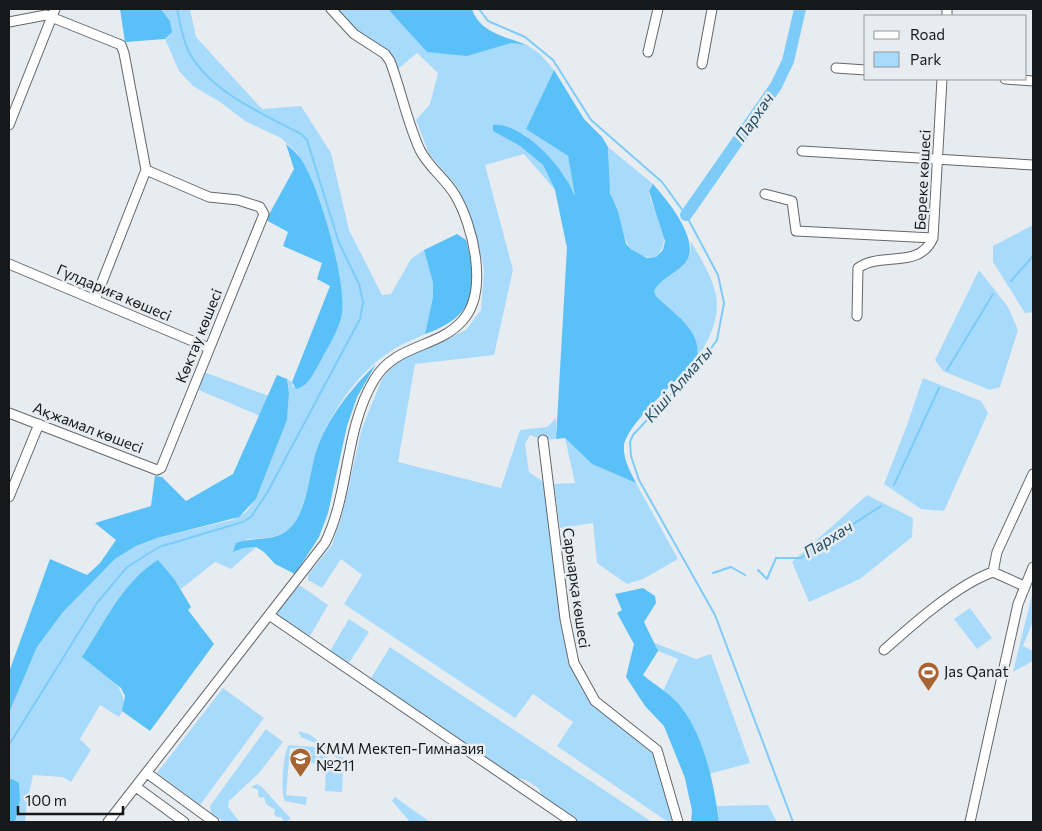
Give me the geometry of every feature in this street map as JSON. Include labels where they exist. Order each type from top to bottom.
[{"type":"street","points":[[108,822],[312,562],[330,535],[356,425],[370,386],[379,372],[396,356],[454,329],[462,322],[474,303],[477,278],[473,247],[456,196],[427,162],[417,144],[390,61],[381,51],[354,34],[331,9]]},
{"type":"street","points":[[648,52],[658,9]]},
{"type":"street","points":[[702,64],[712,9]]},
{"type":"street","points":[[9,125],[53,13]]},
{"type":"street","points":[[9,22],[53,13],[121,45],[124,53],[146,170],[95,300]]},
{"type":"street","points":[[836,68],[864,70]]},
{"type":"street","name":"Береке көшесі","points":[[857,316],[858,268],[872,261],[918,255],[930,246],[933,238],[942,80]]},
{"type":"street","points":[[1019,80],[1033,81]]},
{"type":"street","points":[[802,151],[1033,165]]},
{"type":"street","name":"Көктау көшесі","points":[[146,170],[204,195],[244,201],[260,207],[263,211],[263,218],[161,468],[157,470]]},
{"type":"street","points":[[765,194],[792,201],[796,231],[933,238]]},
{"type":"street","name":"Гүлдариға көшесі","points":[[9,264],[209,348]]},
{"type":"street","name":"Ақжамал көшесі","points":[[9,413],[157,470]]},
{"type":"street","points":[[9,497],[39,424]]},
{"type":"street","name":"Сарыарқа көшесі","points":[[543,440],[565,619],[574,663],[595,701],[657,750],[678,822]]},
{"type":"street","points":[[993,572],[997,552],[1033,474]]},
{"type":"street","points":[[970,822],[1009,643],[1024,586],[1033,567]]},
{"type":"street","points":[[884,650],[925,615],[975,578],[993,572],[1024,586]]},
{"type":"street","points":[[269,615],[572,822]]},
{"type":"street","points":[[147,773],[214,822]]},
{"type":"street","points":[[136,787],[184,822]]},
{"type":"green space","points":[[161,9],[190,9],[196,37],[262,109],[301,106],[331,153],[349,230],[382,295],[391,294],[411,259],[424,250],[433,283],[433,297],[425,334],[388,353],[376,362],[354,385],[335,411],[321,439],[300,513],[290,528],[275,536],[247,539],[234,552],[244,548],[256,547],[231,569],[215,562],[181,589],[175,580],[83,657],[107,675],[120,690],[124,698],[119,717],[100,705],[80,739],[91,750],[71,782],[63,777],[33,775],[25,822],[15,822],[20,800],[9,780],[9,713],[37,647],[63,612],[115,559],[136,546],[157,538],[232,520],[246,512],[256,499],[287,420],[289,393],[287,379],[292,382],[293,387],[300,388],[312,376],[337,262],[308,172],[297,153],[281,138],[245,121],[220,102],[193,86],[179,71],[165,39],[169,36],[170,21]]},
{"type":"green space","points":[[337,9],[388,9],[491,47],[511,43],[527,45],[540,54],[554,70],[526,129],[568,156],[576,198],[566,178],[552,160],[524,134],[493,131],[520,146],[543,165],[555,190],[524,154],[485,165],[513,270],[494,355],[415,364],[398,462],[501,488],[520,430],[547,427],[556,418],[556,439],[543,440],[530,435],[525,444],[529,472],[546,484],[569,657],[574,673],[587,696],[598,708],[655,756],[674,822],[668,822],[557,746],[573,722],[533,694],[515,718],[344,604],[362,575],[341,559],[322,588],[308,580],[308,575],[332,545],[342,515],[362,428],[382,379],[391,368],[403,359],[466,330],[481,310],[484,271],[481,255],[458,188],[429,154],[416,120],[430,104],[438,73],[417,53],[397,70],[387,50],[360,34]]},
{"type":"green space","points":[[608,147],[653,184],[649,191],[650,198],[664,236],[661,250],[656,257],[646,257],[638,254],[632,250],[624,237],[610,189]]},
{"type":"green space","points":[[1033,225],[1033,312],[1025,313],[993,262],[993,246]]},
{"type":"green space","points":[[690,240],[708,273],[717,300],[717,313],[713,327],[696,361],[696,341],[692,333],[686,324],[656,296],[654,291],[665,278],[684,263],[691,249]]},
{"type":"green space","points":[[979,270],[1008,307],[1018,330],[1000,387],[990,390],[943,371],[935,360]]},
{"type":"green space","points":[[204,372],[269,396],[260,416],[199,390]]},
{"type":"green space","points":[[923,378],[981,401],[988,413],[944,511],[921,509],[884,484]]},
{"type":"green space","points":[[565,438],[592,464],[636,483],[678,559],[643,579],[627,584],[597,563],[593,523],[560,528],[554,484],[575,483]]},
{"type":"green space","name":"Пархач","points":[[867,495],[913,518],[912,537],[860,579],[809,602],[792,562]]},
{"type":"green space","points":[[301,586],[328,605],[310,636],[281,620],[277,615],[278,610],[297,587]]},
{"type":"green space","points":[[1033,591],[1033,621],[1023,646],[1033,651],[1033,661],[1013,672]]},
{"type":"green space","points":[[970,608],[992,638],[977,649],[954,619]]},
{"type":"green space","points":[[349,619],[369,632],[349,663],[330,651]]},
{"type":"green space","points":[[652,642],[696,659],[711,654],[750,763],[709,774],[693,728],[681,709],[663,691],[678,659],[658,651]]},
{"type":"green space","points":[[390,647],[652,822],[577,822],[547,803],[538,788],[526,780],[512,777],[371,678]]},
{"type":"green space","points":[[223,688],[264,718],[200,805],[157,773]]},
{"type":"green space","points":[[266,729],[283,742],[259,773],[229,801],[228,807],[240,822],[224,822],[211,813],[210,806]]},
{"type":"green space","points":[[298,731],[309,734],[344,759],[344,763],[320,745],[301,737]]},
{"type":"green space","points":[[289,745],[315,747],[343,770],[342,792],[325,791],[326,764],[309,763],[310,750],[290,748],[286,795],[307,797],[306,805],[285,801],[283,797],[283,773],[285,756]]},
{"type":"green space","points":[[257,784],[291,819],[284,822],[281,817],[277,817],[274,814],[275,810],[266,804],[264,797],[260,798],[258,790],[251,787]]},
{"type":"green space","points":[[395,797],[430,822],[410,822],[392,801]]},
{"type":"green space","points":[[768,805],[777,822],[719,822],[717,806]]},
{"type":"shaded area","points":[[120,9],[161,9],[170,21],[172,32],[165,39],[125,42]]},
{"type":"shaded area","points":[[388,9],[472,9],[481,23],[494,33],[527,45],[511,43],[467,56],[427,52]]},
{"type":"shaded area","points":[[554,70],[584,119],[602,137],[608,147],[610,193],[618,211],[626,244],[632,250],[647,258],[656,257],[663,250],[665,241],[649,191],[653,184],[682,223],[690,246],[689,256],[683,265],[663,280],[654,291],[656,296],[692,332],[698,351],[696,361],[643,414],[627,437],[624,446],[625,456],[627,465],[636,483],[592,464],[565,438],[556,439],[567,248],[555,190],[543,165],[520,146],[493,131],[493,125],[514,129],[535,143],[553,161],[569,183],[575,196],[568,156],[526,129]]},
{"type":"shaded area","points":[[286,144],[302,161],[318,195],[331,237],[342,298],[341,320],[333,338],[311,378],[304,385],[296,389],[292,382],[330,286],[317,279],[322,263],[283,246],[288,232],[266,220],[294,169]]},
{"type":"shaded area","points":[[457,234],[466,240],[470,257],[472,286],[470,298],[464,309],[455,318],[442,327],[425,334],[433,297],[433,283],[424,250]]},
{"type":"shaded area","points":[[376,364],[357,397],[347,426],[328,513],[319,537],[295,574],[275,564],[264,552],[256,547],[244,548],[233,552],[236,543],[278,536],[290,528],[296,521],[304,503],[316,452],[327,427],[349,394]]},
{"type":"shaded area","points":[[277,375],[287,379],[289,393],[287,420],[256,499],[239,517],[157,538],[136,546],[115,559],[63,612],[37,647],[9,713],[9,672],[50,559],[87,575],[100,563],[116,540],[95,523],[151,506],[155,476],[162,477],[186,501],[233,474]]},
{"type":"shaded area","points":[[158,560],[175,580],[191,607],[188,610],[214,644],[150,731],[122,711],[125,696],[121,688],[82,657],[124,591],[134,579]]},
{"type":"shaded area","points":[[643,588],[655,596],[656,603],[644,622],[658,651],[643,675],[677,702],[689,719],[707,762],[719,822],[691,822],[692,811],[685,778],[664,726],[645,706],[626,677],[634,644],[617,613],[622,610],[615,594]]},
{"type":"shaded area","points":[[12,779],[19,783],[20,800],[15,822],[9,822],[9,780]]},
{"type":"waterway","points":[[9,745],[97,603],[127,567],[159,547],[243,522],[251,517],[267,493],[360,319],[363,302],[359,284],[339,243],[307,140],[301,134],[238,100],[209,78],[197,65],[188,50],[177,9]]},
{"type":"waterway","name":"Кіші Алматы","points":[[479,9],[488,21],[525,37],[553,60],[591,120],[662,182],[686,215],[718,275],[724,303],[717,340],[702,361],[633,435],[630,442],[631,456],[639,480],[715,615],[793,822]]},
{"type":"waterway","name":"Пархач","points":[[686,215],[776,86],[788,61],[800,9]]},
{"type":"waterway","name":"Пархач","points":[[1011,281],[1033,256]]},
{"type":"waterway","name":"Пархач","points":[[947,370],[993,294]]},
{"type":"waterway","name":"Пархач","points":[[894,485],[939,388]]},
{"type":"waterway","name":"Пархач","points":[[758,570],[767,579],[776,558],[801,558],[881,506]]},
{"type":"waterway","name":"Пархач","points":[[713,573],[731,567],[745,575]]},
{"type":"place","name":"Jas Qanat","points":[[928,691]]},
{"type":"place","name":"КММ Мектеп-Гимназия №211","points":[[300,777]]}]
